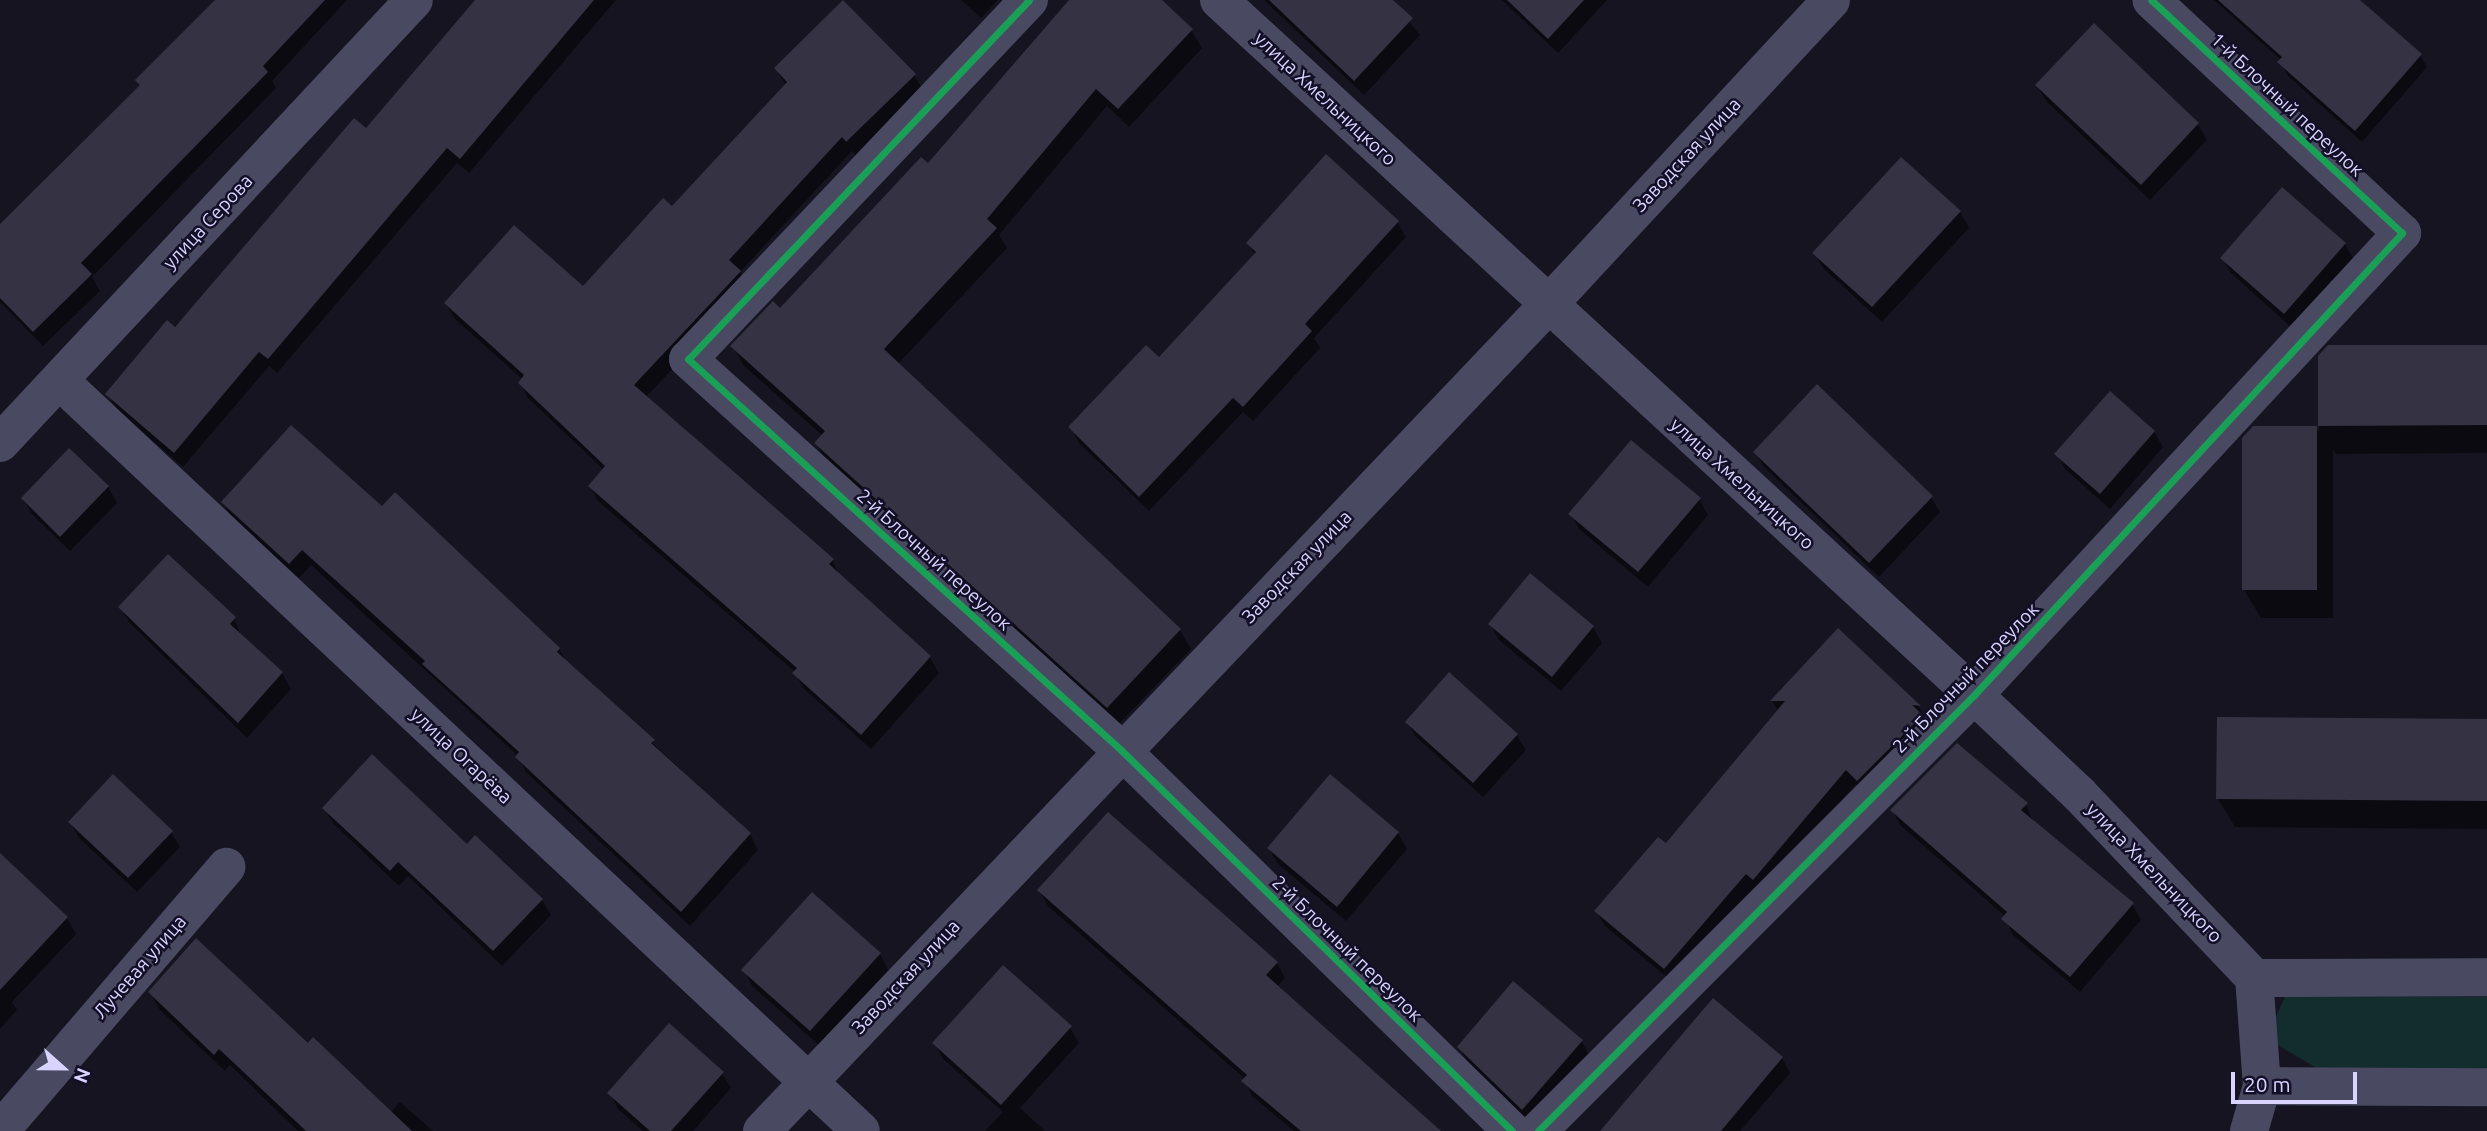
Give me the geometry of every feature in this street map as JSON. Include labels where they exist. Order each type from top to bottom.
[{"type":"street","name":"улица Серова","points":[[0,443],[60,382],[414,0]]},
{"type":"street","name":"2-й Блочный переулок","points":[[1029,0],[688,359],[1121,750],[1512,1131]]},
{"type":"street","name":"улица Хмельницкого","points":[[1219,0],[1547,306],[2080,795],[2255,978]]},
{"type":"street","name":"Заводская улица","points":[[762,1131],[1121,750],[1547,306],[1831,0]]},
{"type":"street","name":"1-й Блочный переулок","points":[[2151,0],[2402,233]]},
{"type":"street","name":"2-й Блочный переулок","points":[[1538,1131],[1974,695],[2402,233]]},
{"type":"street","name":"улица Огарёва","points":[[60,382],[861,1131]]},
{"type":"street","name":"Лучевая улица","points":[[0,1131],[226,867]]},
{"type":"street","points":[[2249,1131],[2262,1086],[2255,978],[2487,977]]},
{"type":"street","points":[[2262,1086],[2487,1087]]},
{"type":"green space","points":[[2285,997],[2487,997],[2487,1069],[2318,1069],[2266,1038]]},
{"type":"building","points":[[215,0],[325,0],[263,66],[268,72],[81,263],[92,274],[33,332],[0,298],[0,224],[140,85],[135,80]]},
{"type":"building","points":[[475,0],[594,0],[460,159],[447,148],[268,359],[259,352],[174,453],[105,394],[167,320],[175,327],[354,118],[366,128]]},
{"type":"building","points":[[843,0],[916,74],[846,142],[842,137],[729,260],[741,271],[634,385],[834,559],[829,564],[931,656],[861,735],[792,673],[797,668],[588,486],[605,466],[518,383],[524,375],[444,303],[514,225],[583,286],[663,198],[672,206],[787,82],[774,68]]},
{"type":"building","points":[[1069,0],[1162,0],[1193,29],[1118,109],[1096,89],[987,219],[997,228],[884,349],[1181,629],[1107,708],[814,443],[825,431],[730,346],[773,301],[780,308],[921,157],[928,163]]},
{"type":"building","points":[[1269,0],[1393,0],[1413,18],[1354,81]]},
{"type":"building","points":[[1507,0],[1584,0],[1548,39]]},
{"type":"building","points":[[2218,0],[2360,0],[2422,54],[2355,131],[2277,62],[2282,57]]},
{"type":"building","points":[[2094,23],[2199,123],[2141,185],[2035,85]]},
{"type":"building","points":[[1326,154],[1399,221],[1305,324],[1312,331],[1243,407],[1233,398],[1139,497],[1068,427],[1146,345],[1159,357],[1256,252],[1246,243]]},
{"type":"building","points":[[1901,157],[1961,211],[1872,307],[1812,253]]},
{"type":"building","points":[[2282,187],[2346,243],[2284,314],[2220,258]]},
{"type":"building","points":[[2328,345],[2487,345],[2487,425],[2318,426],[2318,356]]},
{"type":"building","points":[[1817,384],[1933,496],[1869,563],[1753,452]]},
{"type":"building","points":[[2110,391],[2155,431],[2100,494],[2054,454]]},
{"type":"building","points":[[291,425],[382,506],[395,492],[560,648],[557,652],[655,740],[651,743],[751,833],[681,912],[515,757],[519,752],[422,664],[425,661],[302,550],[289,564],[221,502]]},
{"type":"building","points":[[2253,426],[2317,426],[2317,590],[2242,590],[2242,438]]},
{"type":"building","points":[[1631,440],[1701,498],[1638,572],[1568,514]]},
{"type":"building","points":[[69,448],[109,486],[60,537],[21,498]]},
{"type":"building","points":[[168,554],[236,617],[230,624],[283,672],[238,723],[118,607]]},
{"type":"building","points":[[1530,573],[1594,626],[1552,677],[1488,624]]},
{"type":"building","points":[[1838,628],[1921,706],[1912,705],[1923,715],[1857,781],[1846,770],[1753,880],[1746,874],[1664,969],[1594,911],[1658,837],[1666,843],[1785,701],[1770,701]]},
{"type":"building","points":[[1449,672],[1518,734],[1473,783],[1405,722]]},
{"type":"building","points":[[2217,717],[2487,719],[2487,801],[2216,799]]},
{"type":"building","points":[[1957,743],[2028,803],[2021,810],[2134,903],[2070,977],[2001,919],[2007,912],[1890,810]]},
{"type":"building","points":[[372,754],[467,844],[475,835],[543,899],[493,951],[398,862],[390,871],[322,808]]},
{"type":"building","points":[[113,774],[173,831],[128,878],[68,822]]},
{"type":"building","points":[[1330,774],[1399,832],[1337,907],[1267,848]]},
{"type":"building","points":[[1108,812],[1278,962],[1266,975],[1441,1131],[1301,1131],[1241,1081],[1247,1075],[1037,890]]},
{"type":"building","points":[[0,853],[68,917],[0,990]]},
{"type":"building","points":[[812,892],[881,953],[810,1031],[741,970]]},
{"type":"building","points":[[196,938],[308,1043],[313,1037],[412,1131],[306,1131],[219,1049],[214,1055],[148,992]]},
{"type":"building","points":[[1003,965],[1072,1026],[1001,1105],[932,1043]]},
{"type":"building","points":[[1513,981],[1583,1040],[1522,1110],[1457,1047]]},
{"type":"building","points":[[1713,998],[1783,1057],[1721,1131],[1600,1131]]},
{"type":"building","points":[[669,1023],[724,1072],[671,1131],[650,1131],[607,1093]]},
{"type":"cycle path","points":[[1029,0],[688,359],[1121,750],[1512,1131]]},
{"type":"cycle path","points":[[1538,1131],[1974,695],[2402,233],[2151,0]]}]
